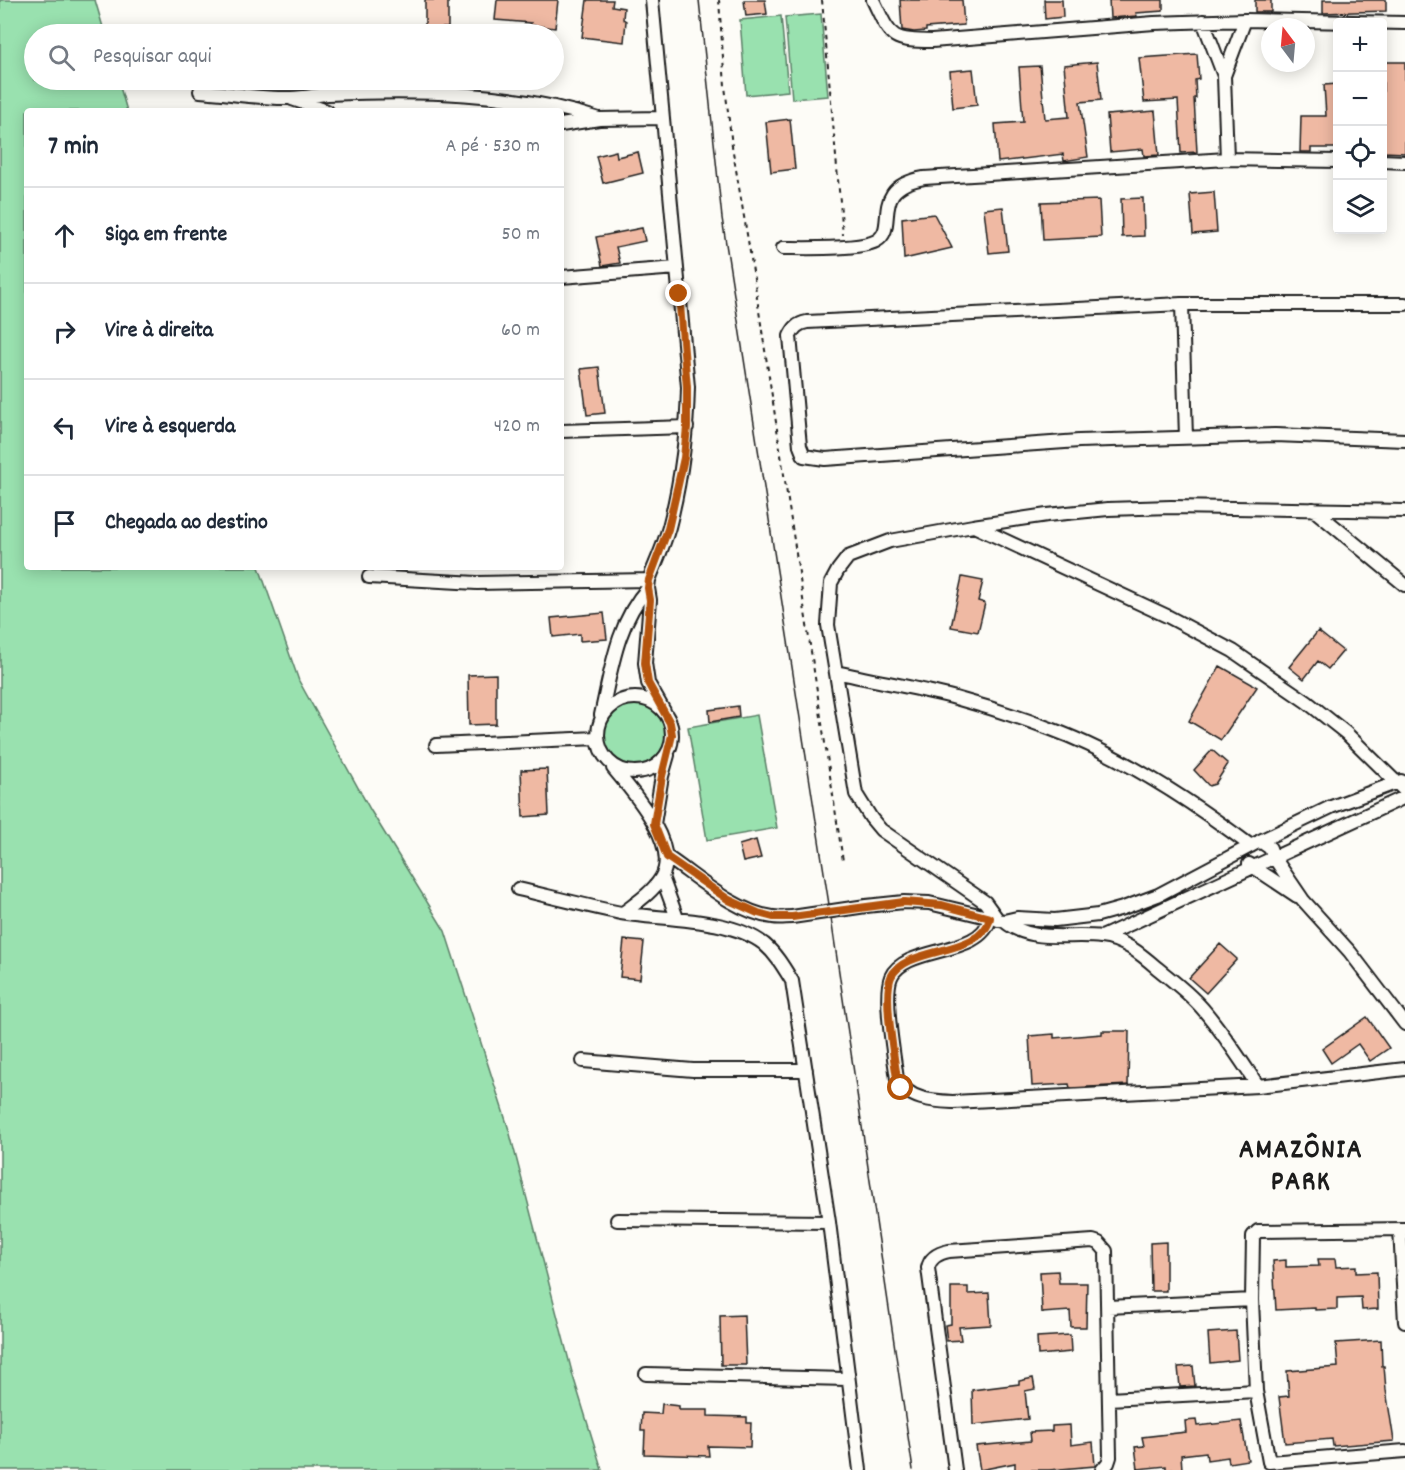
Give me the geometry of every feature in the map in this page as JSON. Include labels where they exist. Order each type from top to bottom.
[{"type":"street","points":[[651,0],[686,364],[687,427],[684,458],[668,529],[649,584],[635,603],[627,620],[612,665],[597,738],[600,751],[635,795],[654,824],[667,857],[712,889],[744,907],[773,917],[792,917],[904,902],[929,903],[997,920],[1013,929],[1034,934],[1102,937],[1120,942],[1133,948],[1200,1006],[1228,1041],[1258,1086]]},
{"type":"street","points":[[873,0],[889,32],[897,38],[908,41],[1203,21],[1405,23]]},
{"type":"street","points":[[1224,76],[1245,20]]},
{"type":"street","points":[[1203,21],[1224,76],[1227,159]]},
{"type":"street","points":[[200,91],[291,98],[325,94],[397,92],[489,96],[563,107],[599,119]]},
{"type":"street","points":[[291,98],[319,108]]},
{"type":"street","points":[[564,125],[599,119],[661,118]]},
{"type":"street","points":[[783,248],[844,247],[874,243],[882,236],[891,195],[899,186],[911,180],[1227,159],[1333,161]]},
{"type":"street","points":[[1387,161],[1405,162]]},
{"type":"street","points":[[564,277],[677,268]]},
{"type":"street","points":[[1405,304],[1182,304],[807,322],[793,329],[790,336],[800,446],[804,456],[813,458],[1079,441],[1275,435],[1405,440]]},
{"type":"street","points":[[1182,304],[1186,438]]},
{"type":"street","points":[[564,431],[687,427]]},
{"type":"street","points":[[997,920],[985,902],[881,830],[863,807],[853,782],[828,625],[831,583],[848,557],[890,541],[973,526],[1108,509],[1172,507],[1405,511]]},
{"type":"street","points":[[1313,509],[1405,585]]},
{"type":"street","points":[[973,526],[1157,611],[1233,651],[1307,702],[1346,733],[1402,784],[1331,807],[1158,895],[1123,908],[1098,915],[1055,920],[1017,918],[997,920],[973,940],[902,965],[891,978],[889,1001],[897,1079],[901,1088],[930,1101],[953,1102],[1258,1086],[1405,1069]]},
{"type":"street","points":[[369,577],[477,583],[649,584]]},
{"type":"street","points":[[649,584],[650,600],[645,663],[648,683],[670,723],[672,735],[654,824]]},
{"type":"street","points":[[836,672],[950,697],[1054,729],[1152,779],[1202,810],[1252,846],[1270,848],[1303,900],[1350,952],[1405,1024]]},
{"type":"street","points":[[601,718],[608,708],[618,701],[630,698],[654,703],[664,711]]},
{"type":"street","points":[[436,745],[597,738]]},
{"type":"street","points":[[609,762],[619,770],[631,773],[643,772],[655,767],[664,759],[670,748]]},
{"type":"street","points":[[1102,937],[1254,867],[1273,856],[1405,797]]},
{"type":"street","points":[[1252,846],[1245,859],[1303,900]]},
{"type":"street","points":[[623,913],[651,891],[662,877],[667,857]]},
{"type":"street","points":[[662,877],[677,918]]},
{"type":"street","points":[[518,889],[623,913],[677,918],[737,930],[764,944],[778,958],[792,981],[829,1222],[860,1470]]},
{"type":"street","points":[[583,1061],[693,1070],[806,1070]]},
{"type":"street","points":[[616,1220],[829,1222]]},
{"type":"street","points":[[1405,1322],[1402,1229],[1258,1231],[1253,1236],[1252,1300],[1256,1391],[1269,1462],[1405,1450]]},
{"type":"street","points":[[955,1470],[929,1262],[934,1256],[949,1251],[1092,1241],[1100,1243],[1106,1251],[1110,1457],[1108,1464],[1102,1470]]},
{"type":"street","points":[[1108,1306],[1252,1300]]},
{"type":"street","points":[[646,1374],[847,1379]]},
{"type":"street","points":[[1109,1399],[1256,1391]]},
{"type":"path","points":[[719,0],[732,146],[843,861]]},
{"type":"path","points":[[822,0],[844,247]]},
{"type":"green space","points":[[0,0],[95,0],[102,24],[24,24],[24,90],[121,90],[126,108],[24,108],[24,570],[260,570],[299,681],[371,811],[445,931],[509,1130],[573,1376],[602,1470],[0,1470]]},
{"type":"green space","points":[[821,14],[828,96],[792,99],[785,17]]},
{"type":"green space","points":[[781,16],[788,91],[746,95],[740,20]]},
{"type":"green space","points":[[635,704],[652,709],[657,713],[661,718],[666,735],[661,752],[657,757],[652,761],[635,766],[618,761],[613,757],[609,752],[604,735],[609,718],[613,713],[618,709]]},
{"type":"green space","points":[[757,715],[777,828],[707,840],[688,727]]},
{"type":"building","points":[[425,0],[448,0],[448,24],[425,24]]},
{"type":"building","points":[[497,0],[558,0],[555,24],[495,20]]},
{"type":"building","points":[[587,0],[613,0],[612,6],[624,8],[623,19],[626,21],[624,42],[582,37]]},
{"type":"building","points":[[744,0],[765,0],[767,14],[746,16]]},
{"type":"building","points":[[900,0],[962,0],[964,25],[926,28],[926,31],[914,32],[902,30]]},
{"type":"building","points":[[1044,0],[1062,0],[1063,17],[1045,19]]},
{"type":"building","points":[[1109,0],[1163,0],[1163,11],[1110,18]]},
{"type":"building","points":[[1255,0],[1271,0],[1271,12],[1255,12]]},
{"type":"building","points":[[1323,0],[1386,0],[1386,11],[1323,13]]},
{"type":"building","points":[[1197,54],[1199,79],[1195,80],[1196,98],[1194,98],[1197,152],[1181,153],[1178,100],[1144,102],[1139,58]]},
{"type":"building","points":[[1097,62],[1101,100],[1080,102],[1088,157],[1064,161],[1063,154],[998,162],[995,124],[1023,122],[1019,67],[1040,66],[1045,119],[1069,117],[1064,65]]},
{"type":"building","points":[[1387,62],[1405,62],[1405,153],[1387,152]]},
{"type":"building","points":[[973,69],[977,105],[953,108],[950,71]]},
{"type":"building","points":[[1333,84],[1333,148],[1311,148],[1311,152],[1300,152],[1301,116],[1326,116],[1324,85]]},
{"type":"building","points":[[1155,111],[1159,155],[1144,156],[1143,149],[1110,152],[1107,115]]},
{"type":"building","points":[[790,119],[795,169],[771,172],[766,122]]},
{"type":"building","points":[[616,151],[617,157],[638,152],[643,173],[603,183],[596,156]]},
{"type":"building","points":[[1214,192],[1217,232],[1193,234],[1190,194]]},
{"type":"building","points":[[1143,198],[1144,236],[1122,237],[1121,199]]},
{"type":"building","points":[[1099,200],[1101,237],[1043,240],[1041,202]]},
{"type":"building","points":[[1003,207],[1008,251],[989,253],[984,209]]},
{"type":"building","points":[[934,214],[952,248],[904,259],[902,218]]},
{"type":"building","points":[[642,228],[645,241],[616,247],[620,263],[602,266],[596,237]]},
{"type":"building","points":[[599,367],[605,413],[587,415],[581,369]]},
{"type":"building","points":[[962,577],[983,581],[978,601],[985,603],[978,632],[951,627]]},
{"type":"building","points":[[604,613],[607,639],[580,641],[580,634],[553,637],[551,618]]},
{"type":"building","points":[[1318,631],[1343,651],[1328,669],[1318,661],[1304,679],[1289,667]]},
{"type":"building","points":[[1220,666],[1257,687],[1221,740],[1189,721]]},
{"type":"building","points":[[496,674],[496,724],[469,725],[468,675]]},
{"type":"building","points":[[738,706],[739,717],[710,722],[709,710]]},
{"type":"building","points":[[1212,750],[1228,764],[1215,784],[1209,786],[1194,770]]},
{"type":"building","points":[[547,769],[549,815],[523,817],[521,770]]},
{"type":"building","points":[[756,840],[761,858],[743,862],[739,845]]},
{"type":"building","points":[[624,940],[644,942],[640,979],[620,977]]},
{"type":"building","points":[[1220,944],[1237,959],[1206,993],[1189,978]]},
{"type":"building","points":[[1367,1017],[1389,1048],[1370,1061],[1358,1044],[1331,1063],[1322,1049]]},
{"type":"building","points":[[1102,1031],[1129,1031],[1128,1085],[1070,1088],[1069,1084],[1032,1086],[1029,1036],[1054,1034],[1054,1038],[1102,1034]]},
{"type":"building","points":[[1166,1242],[1166,1291],[1151,1291],[1150,1243]]},
{"type":"building","points":[[1318,1259],[1335,1259],[1336,1267],[1356,1266],[1356,1273],[1377,1272],[1378,1309],[1362,1310],[1361,1297],[1337,1298],[1337,1309],[1276,1310],[1273,1261],[1286,1260],[1286,1267],[1319,1266]]},
{"type":"building","points":[[1058,1271],[1059,1283],[1087,1283],[1086,1327],[1071,1327],[1070,1311],[1042,1313],[1040,1272]]},
{"type":"building","points":[[951,1287],[968,1287],[968,1294],[989,1293],[991,1325],[959,1327],[961,1340],[947,1341],[945,1325],[951,1324]]},
{"type":"building","points":[[744,1315],[746,1365],[721,1365],[720,1316]]},
{"type":"building","points":[[1236,1331],[1238,1360],[1210,1363],[1208,1333]]},
{"type":"building","points":[[1070,1335],[1071,1352],[1038,1355],[1037,1337]]},
{"type":"building","points":[[1381,1340],[1382,1366],[1384,1366],[1394,1441],[1333,1446],[1332,1439],[1285,1443],[1279,1397],[1289,1396],[1287,1371],[1338,1367],[1336,1343]]},
{"type":"building","points":[[1193,1366],[1195,1386],[1180,1387],[1178,1367]]},
{"type":"building","points":[[1033,1378],[1035,1389],[1025,1391],[1028,1419],[973,1425],[972,1390],[1019,1384],[1019,1381]]},
{"type":"building","points":[[662,1404],[679,1406],[679,1410],[708,1410],[708,1416],[747,1417],[747,1423],[751,1423],[750,1447],[708,1446],[709,1456],[644,1454],[645,1431],[641,1431],[642,1413],[661,1414]]},
{"type":"building","points":[[1196,1420],[1197,1426],[1241,1421],[1248,1460],[1229,1463],[1228,1457],[1207,1460],[1206,1452],[1181,1455],[1182,1469],[1166,1470],[1166,1466],[1138,1469],[1135,1447],[1144,1446],[1142,1437],[1186,1432],[1185,1421]]},
{"type":"building","points":[[1070,1425],[1071,1445],[1093,1442],[1095,1466],[1015,1470],[1015,1463],[980,1470],[976,1446],[1031,1441],[1030,1432],[1052,1431],[1052,1426]]},
{"type":"tram line","points":[[699,0],[722,218],[828,898],[913,1470]]},
{"type":"district","name":"AMAZÔNIA PARK","points":[[1301,1163]]},
{"type":"route","points":[[679,294],[687,387],[684,458],[668,529],[648,588],[650,615],[645,663],[648,683],[670,723],[672,735],[654,824],[667,857],[729,900],[758,913],[773,917],[792,917],[886,903],[918,902],[942,905],[990,918],[988,928],[982,935],[902,965],[891,978],[889,1001],[897,1079],[901,1088]]}]
